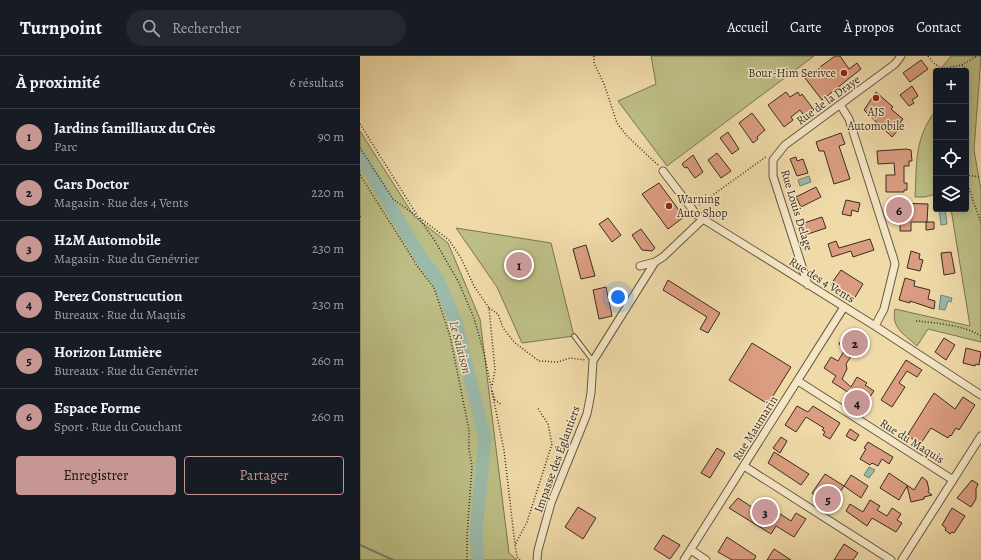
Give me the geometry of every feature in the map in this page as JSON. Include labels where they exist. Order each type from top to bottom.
[{"type":"street","name":"Rue de la Draye","points":[[785,145],[841,106],[895,64],[901,56]]},
{"type":"street","points":[[841,106],[848,119],[895,264],[884,309],[875,326]]},
{"type":"street","name":"Rue Louis Delage","points":[[785,145],[773,160],[773,176],[808,284]]},
{"type":"street","name":"Rue des 4 Vents","points":[[663,171],[693,210],[703,219],[875,326],[981,395]]},
{"type":"street","name":"Impasse des Églantiers","points":[[537,560],[538,550],[551,503],[587,414],[591,393],[593,360],[655,262],[703,219]]},
{"type":"street","name":"Impasse des Églantiers","points":[[640,266],[655,262]]},
{"type":"street","name":"Rue Maumarin","points":[[684,560],[844,307]]},
{"type":"street","name":"Rue du Maquis","points":[[798,381],[953,480]]},
{"type":"street","points":[[902,560],[981,436]]},
{"type":"street","points":[[744,466],[891,560]]},
{"type":"street","points":[[691,550],[706,560]]},
{"type":"lane","points":[[574,336],[593,360]]},
{"type":"path","points":[[594,56],[594,63],[604,84],[617,123],[627,136],[663,171]]},
{"type":"path","points":[[928,56],[937,67],[943,69],[962,65],[977,56]]},
{"type":"path","points":[[962,65],[965,68]]},
{"type":"path","points":[[360,124],[435,242],[462,290],[474,318],[495,400],[502,405]]},
{"type":"path","points":[[360,148],[393,199],[449,240],[461,258],[474,286],[489,308],[498,314],[503,328],[515,343],[539,361],[558,362],[570,358],[593,360]]},
{"type":"path","points":[[693,210],[768,155]]},
{"type":"path","points":[[360,174],[414,261],[434,288],[450,336],[469,430],[469,449],[472,466],[467,536],[467,560]]},
{"type":"path","points":[[969,175],[981,177]]},
{"type":"path","points":[[969,189],[981,223]]},
{"type":"path","points":[[489,308],[495,370],[491,388],[492,401],[504,450],[517,559],[520,560]]},
{"type":"path","points":[[916,321],[955,327],[975,332],[981,336]]},
{"type":"path","points":[[515,545],[527,522],[552,444],[548,424],[537,407]]},
{"type":"green space","points":[[651,56],[814,56],[667,166],[618,101],[656,84]]},
{"type":"green space","points":[[951,56],[981,56],[974,150],[981,190],[981,342],[928,329],[917,346],[903,334],[897,326],[894,316],[895,309],[970,326],[951,212],[969,212],[969,68],[941,68]]},
{"type":"green space","points":[[933,115],[933,195],[925,197],[915,197],[918,151],[920,141]]},
{"type":"green space","points":[[360,131],[414,216],[448,243],[480,319],[509,553],[517,560],[360,560]]},
{"type":"green space","points":[[456,228],[551,243],[574,336],[522,343],[497,287]]},
{"type":"shaded area","points":[[809,176],[811,182],[800,186],[798,180]]},
{"type":"shaded area","points":[[939,212],[945,212],[947,224],[941,225]]},
{"type":"shaded area","points":[[941,295],[952,298],[951,302],[948,301],[945,310],[939,309]]},
{"type":"shaded area","points":[[869,467],[875,470],[869,478],[864,475]]},
{"type":"building","points":[[835,56],[840,56],[849,69],[857,63],[861,69],[822,100],[805,78]]},
{"type":"building","points":[[921,60],[928,69],[910,82],[903,73]]},
{"type":"building","points":[[912,86],[918,96],[912,100],[914,103],[909,106],[900,95]]},
{"type":"building","points":[[786,92],[790,97],[798,92],[800,96],[802,94],[814,110],[805,117],[800,110],[791,117],[793,120],[784,127],[768,105]]},
{"type":"building","points":[[876,92],[893,107],[891,109],[903,119],[897,127],[899,129],[892,137],[864,110]]},
{"type":"building","points":[[752,113],[765,130],[753,143],[739,123]]},
{"type":"building","points":[[728,132],[739,149],[732,154],[720,138]]},
{"type":"building","points":[[841,133],[845,144],[839,146],[850,179],[834,184],[824,151],[819,151],[816,142]]},
{"type":"building","points":[[911,150],[912,161],[909,161],[909,166],[904,166],[904,183],[907,183],[907,190],[904,190],[904,192],[886,192],[886,175],[895,175],[894,163],[878,164],[877,151]]},
{"type":"building","points":[[717,153],[731,171],[721,178],[708,160]]},
{"type":"building","points":[[693,155],[703,172],[695,178],[687,167],[685,168],[682,164]]},
{"type":"building","points":[[796,157],[797,161],[803,159],[808,173],[797,176],[790,159]]},
{"type":"building","points":[[659,183],[684,217],[668,229],[642,194]]},
{"type":"building","points":[[816,187],[821,197],[801,207],[796,197]]},
{"type":"building","points":[[846,200],[860,203],[858,212],[852,210],[851,216],[842,214]]},
{"type":"building","points":[[893,203],[928,204],[927,222],[911,222],[911,231],[900,231],[900,215],[893,215]]},
{"type":"building","points":[[822,217],[826,228],[805,235],[801,224]]},
{"type":"building","points":[[608,218],[621,235],[612,242],[599,224]]},
{"type":"building","points":[[926,222],[934,222],[934,229],[926,230]]},
{"type":"building","points":[[641,229],[655,248],[652,251],[642,250],[632,235]]},
{"type":"building","points":[[870,239],[874,250],[853,257],[851,251],[832,257],[828,244],[836,241],[839,248]]},
{"type":"building","points":[[586,245],[595,276],[581,279],[573,249]]},
{"type":"building","points":[[911,251],[920,254],[919,259],[923,260],[920,271],[907,268]]},
{"type":"building","points":[[951,252],[955,273],[944,275],[941,253]]},
{"type":"building","points":[[841,270],[863,284],[854,299],[831,284]]},
{"type":"building","points":[[905,278],[915,281],[914,286],[930,290],[928,299],[935,301],[934,309],[910,301],[910,303],[899,300]]},
{"type":"building","points":[[668,280],[720,313],[708,333],[700,329],[707,317],[663,290]]},
{"type":"building","points":[[606,287],[612,316],[599,319],[593,290]]},
{"type":"building","points":[[845,334],[863,346],[858,355],[853,353],[846,364],[847,369],[842,379],[851,387],[857,377],[867,383],[865,385],[874,391],[862,408],[854,403],[857,398],[832,382],[836,376],[824,368],[831,357],[838,361],[846,348],[839,344]]},
{"type":"building","points":[[944,338],[955,345],[946,360],[935,352]]},
{"type":"building","points":[[752,343],[791,367],[768,404],[729,380]]},
{"type":"building","points":[[966,348],[981,352],[979,365],[976,364],[975,366],[963,363]]},
{"type":"building","points":[[906,360],[922,370],[917,377],[907,371],[899,383],[905,387],[892,407],[881,400]]},
{"type":"building","points":[[934,393],[955,409],[963,397],[975,405],[959,430],[956,428],[951,436],[950,435],[948,438],[931,428],[921,443],[907,436]]},
{"type":"building","points":[[797,406],[808,412],[813,406],[840,423],[830,439],[823,435],[825,432],[822,430],[824,428],[806,417],[796,432],[785,425]]},
{"type":"building","points":[[850,429],[859,435],[855,441],[846,436]]},
{"type":"building","points":[[781,437],[787,441],[780,453],[773,448]]},
{"type":"building","points":[[868,442],[893,457],[889,464],[882,459],[878,466],[872,463],[870,465],[860,459]]},
{"type":"building","points":[[717,448],[725,453],[710,478],[701,473]]},
{"type":"building","points":[[774,452],[809,474],[801,485],[768,463]]},
{"type":"building","points":[[889,473],[914,490],[922,477],[927,481],[928,492],[932,495],[924,497],[924,499],[911,502],[907,486],[899,500],[880,488]]},
{"type":"building","points":[[825,474],[844,486],[831,505],[812,493]]},
{"type":"building","points":[[851,475],[868,486],[861,498],[844,486]]},
{"type":"building","points":[[972,480],[978,484],[976,489],[976,499],[971,507],[957,498]]},
{"type":"building","points":[[738,498],[758,511],[763,503],[791,521],[796,513],[806,519],[794,537],[776,526],[771,534],[729,508]]},
{"type":"building","points":[[870,500],[880,506],[877,510],[887,516],[892,508],[901,514],[897,520],[902,523],[896,532],[872,518],[867,526],[846,511],[850,504],[863,512]]},
{"type":"building","points":[[578,507],[596,518],[583,539],[565,527]]},
{"type":"building","points":[[952,508],[965,516],[954,533],[952,532],[950,534],[942,525]]},
{"type":"building","points":[[663,535],[680,545],[670,559],[654,549]]},
{"type":"building","points":[[727,537],[756,556],[754,560],[732,560],[718,552]]},
{"type":"building","points":[[844,544],[858,553],[853,560],[834,560]]},
{"type":"building","points":[[774,549],[791,560],[767,560]]},
{"type":"waterway","name":"Le Salaison","points":[[360,156],[422,259],[438,280],[456,322],[485,439],[476,532],[478,560]]},
{"type":"waterway","points":[[360,545],[393,560]]},
{"type":"place","name":"Bour-Him Serivce","points":[[844,73]]},
{"type":"place","name":"AJS Automobile","points":[[876,98]]},
{"type":"place","name":"Warning Auto Shop","points":[[669,206]]},
{"type":"place","name":"Espace Forme","points":[[899,210]]},
{"type":"place","name":"Jardins familliaux du Crès","points":[[519,265]]},
{"type":"place","name":"Cars Doctor","points":[[855,343]]},
{"type":"place","name":"Perez Construcution","points":[[857,403]]},
{"type":"place","name":"Horizon Lumière","points":[[828,499]]},
{"type":"place","name":"H2M Automobile","points":[[765,512]]}]
